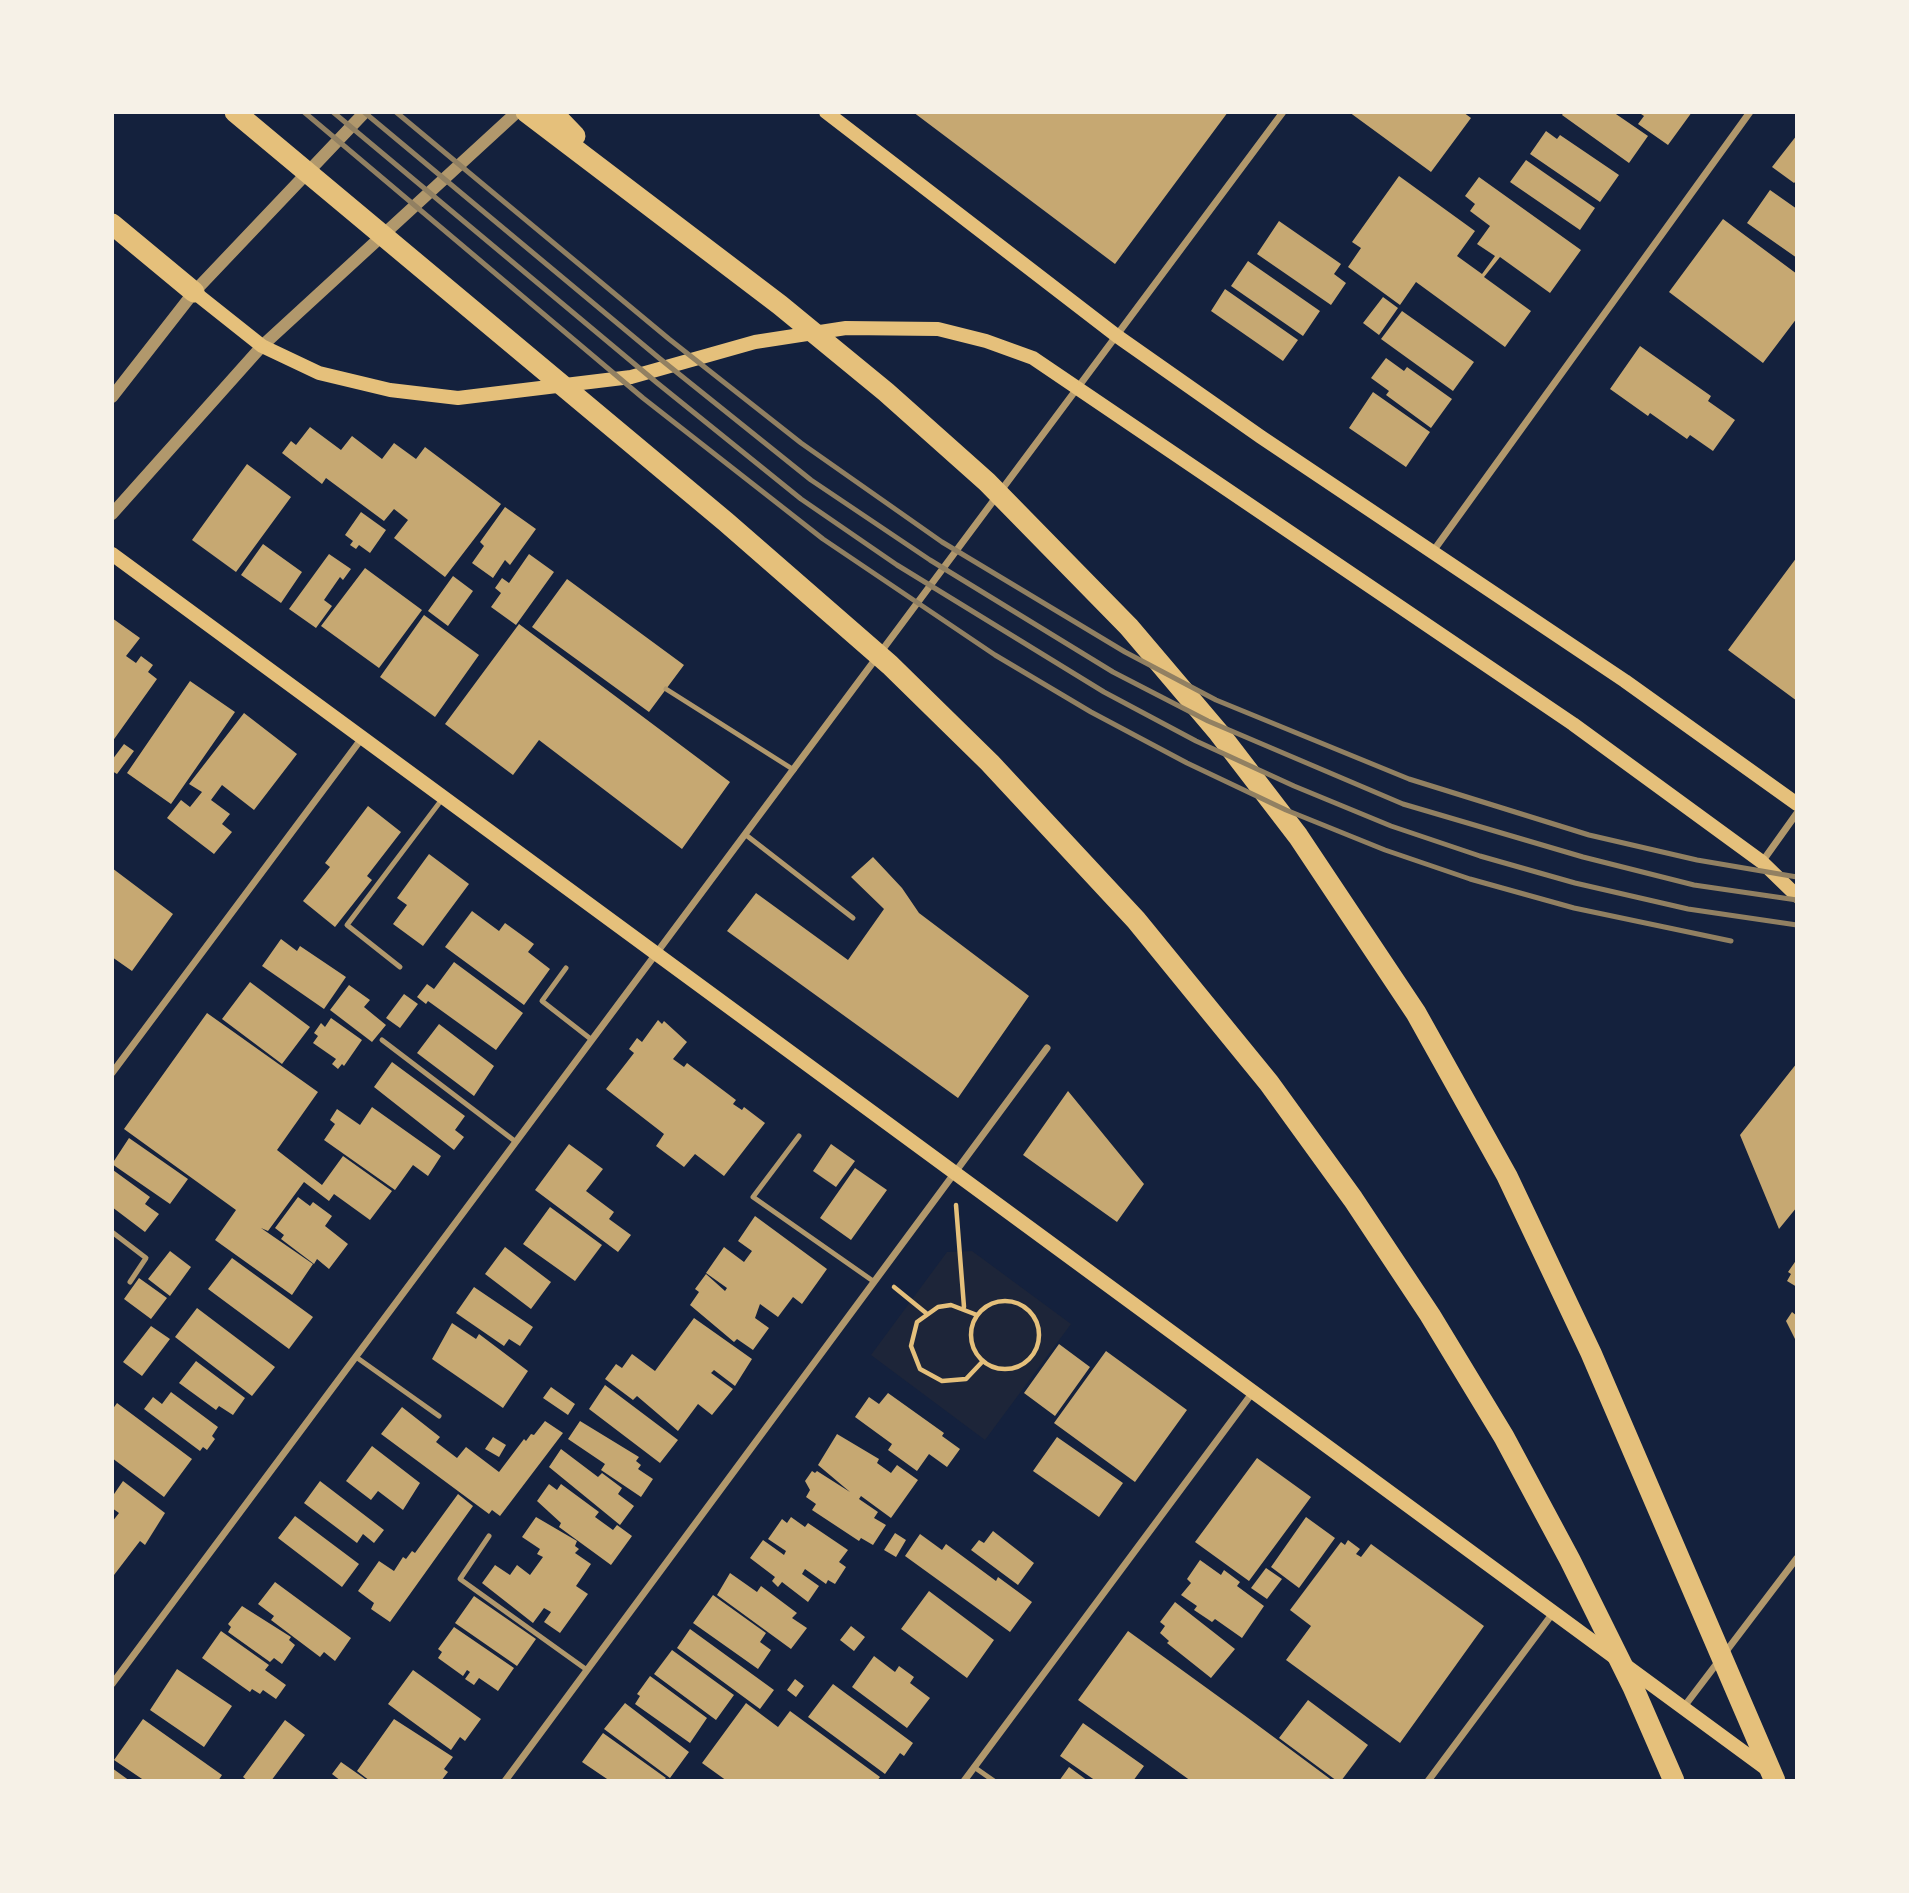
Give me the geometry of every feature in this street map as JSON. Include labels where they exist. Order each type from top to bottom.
[{"type":"highway","points":[[235,112],[716,513],[872,649],[948,721],[1088,866],[1219,1019],[1311,1141],[1420,1299],[1538,1498],[1602,1623],[1674,1781]]},
{"type":"highway","points":[[526,112],[780,305],[886,392],[987,482],[1080,573],[1174,679],[1260,785],[1336,890],[1416,1013],[1476,1117],[1537,1235],[1775,1781]]},
{"type":"highway","points":[[552,112],[620,183]]},
{"type":"highway","points":[[112,224],[194,292]]},
{"type":"main road","points":[[826,112],[1117,336],[1261,437],[1434,550],[1797,804]]},
{"type":"main road","points":[[194,292],[262,346],[319,373],[390,390],[457,398],[631,377],[755,342],[846,328],[938,328],[1033,358],[1573,724],[1762,862],[1797,895]]},
{"type":"main road","points":[[112,554],[1783,1781]]},
{"type":"street","points":[[112,397],[194,292],[365,112]]},
{"type":"street","points":[[112,514],[262,346],[517,112]]},
{"type":"street","points":[[112,1684],[1283,112]]},
{"type":"street","points":[[1434,550],[1750,112]]},
{"type":"street","points":[[112,1073],[362,738]]},
{"type":"street","points":[[1762,862],[1797,813]]},
{"type":"street","points":[[505,1781],[1048,1048]]},
{"type":"street","points":[[964,1781],[1253,1392]]},
{"type":"street","points":[[1684,1708],[1797,1558]]},
{"type":"street","points":[[1428,1781],[1553,1612]]},
{"type":"lane","points":[[666,689],[793,770]]},
{"type":"lane","points":[[400,967],[347,925],[443,798]]},
{"type":"lane","points":[[746,835],[853,918]]},
{"type":"lane","points":[[566,968],[542,1001],[592,1040]]},
{"type":"lane","points":[[382,1040],[516,1142]]},
{"type":"lane","points":[[799,1136],[753,1197],[876,1278]]},
{"type":"lane","points":[[112,1232],[146,1258],[130,1282]]},
{"type":"lane","points":[[356,1357],[439,1416]]},
{"type":"lane","points":[[489,1536],[460,1579],[587,1670]]},
{"type":"lane","points":[[974,1767],[994,1781]]},
{"type":"path","points":[[954,1173],[964,1307]]},
{"type":"path","points":[[876,1278],[926,1313]]},
{"type":"path","points":[[1009,1300],[1029,1310],[1040,1330],[1035,1352],[1018,1366],[996,1368],[983,1361],[972,1345],[970,1334],[976,1315],[988,1305],[1009,1300]]},
{"type":"path","points":[[976,1315],[964,1307],[951,1305],[926,1313],[912,1333],[911,1346],[914,1358],[929,1377],[954,1382],[966,1379],[983,1361]]},
{"type":"shaded area","points":[[972,1251],[1071,1324],[985,1440],[871,1355],[947,1252]]},
{"type":"building","points":[[913,112],[1228,112],[1115,264]]},
{"type":"building","points":[[1349,112],[1463,112],[1471,118],[1431,172]]},
{"type":"building","points":[[1564,112],[1613,112],[1648,136],[1629,163],[1562,115]]},
{"type":"building","points":[[1638,112],[1692,112],[1668,145],[1638,124],[1644,116]]},
{"type":"building","points":[[1546,131],[1557,139],[1560,135],[1619,175],[1600,202],[1530,154]]},
{"type":"building","points":[[1797,135],[1797,180],[1794,183],[1772,167]]},
{"type":"building","points":[[1526,160],[1595,208],[1580,230],[1510,182]]},
{"type":"building","points":[[1399,176],[1475,231],[1457,256],[1482,274],[1495,256],[1477,244],[1490,226],[1470,211],[1475,204],[1465,196],[1479,177],[1581,250],[1550,293],[1500,257],[1484,277],[1531,311],[1505,347],[1416,282],[1400,305],[1348,267],[1361,248],[1352,242]]},
{"type":"building","points":[[1770,190],[1797,209],[1797,258],[1747,223]]},
{"type":"building","points":[[1723,219],[1797,274],[1797,318],[1763,363],[1669,292]]},
{"type":"building","points":[[1279,221],[1341,264],[1334,274],[1346,283],[1331,305],[1257,254]]},
{"type":"building","points":[[1248,261],[1320,311],[1303,336],[1231,286]]},
{"type":"building","points":[[1225,289],[1298,340],[1283,361],[1211,311]]},
{"type":"building","points":[[1383,297],[1398,308],[1379,335],[1363,323]]},
{"type":"building","points":[[1402,311],[1474,362],[1453,391],[1381,339]]},
{"type":"building","points":[[1640,346],[1711,396],[1708,401],[1735,420],[1713,451],[1690,435],[1687,439],[1650,413],[1648,416],[1610,389]]},
{"type":"building","points":[[1386,358],[1404,371],[1407,367],[1452,399],[1431,428],[1386,395],[1389,391],[1371,378]]},
{"type":"building","points":[[1373,392],[1430,432],[1406,467],[1349,428]]},
{"type":"building","points":[[310,427],[341,450],[352,436],[382,459],[394,443],[416,459],[425,447],[501,504],[445,577],[394,538],[408,520],[394,509],[384,521],[326,478],[322,484],[282,453],[291,441],[296,445]]},
{"type":"building","points":[[247,464],[291,497],[236,572],[192,540]]},
{"type":"building","points":[[505,507],[536,529],[510,565],[505,560],[493,578],[472,563],[484,546],[480,542]]},
{"type":"building","points":[[361,512],[386,530],[370,553],[359,545],[356,549],[350,545],[353,541],[345,535]]},
{"type":"building","points":[[263,544],[302,572],[281,603],[241,575]]},
{"type":"building","points":[[329,554],[351,569],[343,580],[340,577],[324,600],[332,606],[316,628],[289,609]]},
{"type":"building","points":[[529,554],[554,572],[516,625],[491,607],[501,593],[495,588],[502,578],[509,583]]},
{"type":"building","points":[[1797,557],[1797,701],[1728,650]]},
{"type":"building","points":[[365,568],[422,610],[379,668],[321,626]]},
{"type":"building","points":[[453,576],[473,591],[448,626],[428,611]]},
{"type":"building","points":[[567,579],[684,665],[649,712],[532,627]]},
{"type":"building","points":[[424,615],[479,655],[435,717],[380,677]]},
{"type":"building","points":[[112,618],[140,638],[126,656],[136,663],[141,656],[153,665],[148,672],[157,679],[112,742]]},
{"type":"building","points":[[519,624],[730,782],[682,849],[539,740],[513,775],[445,724]]},
{"type":"building","points":[[190,681],[235,712],[171,804],[127,773]]},
{"type":"building","points":[[244,713],[297,754],[254,810],[222,785],[211,800],[230,814],[222,824],[232,832],[214,854],[167,818],[181,800],[190,807],[202,792],[189,784]]},
{"type":"building","points":[[124,744],[134,751],[117,774],[112,771],[112,760]]},
{"type":"building","points":[[368,806],[401,832],[367,876],[372,880],[335,927],[303,901],[330,867],[325,863]]},
{"type":"building","points":[[429,854],[469,884],[423,946],[393,924],[407,905],[397,898]]},
{"type":"building","points":[[873,857],[902,888],[919,913],[1029,996],[958,1098],[727,931],[756,893],[848,960],[884,909],[851,877]]},
{"type":"building","points":[[112,868],[173,914],[132,971],[112,957]]},
{"type":"building","points":[[472,911],[499,931],[505,923],[534,944],[528,952],[550,969],[524,1005],[445,947]]},
{"type":"building","points":[[281,939],[297,951],[300,946],[346,977],[324,1009],[262,966]]},
{"type":"building","points":[[454,962],[523,1013],[496,1050],[428,1001],[426,1004],[417,997],[427,984],[434,989]]},
{"type":"building","points":[[250,982],[310,1027],[282,1064],[222,1019]]},
{"type":"building","points":[[349,985],[370,1000],[364,1007],[386,1025],[372,1042],[330,1010]]},
{"type":"building","points":[[404,994],[418,1004],[400,1028],[386,1018]]},
{"type":"building","points":[[207,1013],[318,1092],[277,1150],[322,1185],[343,1156],[392,1191],[370,1220],[334,1194],[329,1201],[304,1182],[268,1231],[261,1228],[313,1264],[292,1295],[215,1240],[236,1210],[124,1129]]},
{"type":"building","points":[[331,1018],[362,1040],[344,1066],[342,1064],[338,1069],[332,1064],[336,1059],[313,1043],[318,1036],[314,1033],[321,1023],[325,1027]]},
{"type":"building","points":[[658,1020],[662,1024],[664,1021],[687,1042],[673,1059],[684,1067],[687,1063],[736,1100],[733,1104],[742,1110],[744,1107],[765,1123],[724,1176],[695,1154],[684,1167],[656,1146],[664,1134],[606,1089],[634,1053],[629,1049],[637,1038],[642,1042]]},
{"type":"building","points":[[439,1024],[494,1066],[474,1096],[417,1053]]},
{"type":"building","points":[[392,1062],[465,1116],[455,1130],[464,1137],[454,1150],[374,1087]]},
{"type":"building","points":[[1797,1063],[1797,1207],[1779,1229],[1740,1135]]},
{"type":"building","points":[[1068,1091],[1144,1184],[1117,1222],[1023,1155]]},
{"type":"building","points":[[372,1107],[441,1156],[428,1176],[413,1165],[395,1190],[324,1140],[335,1124],[330,1120],[337,1109],[360,1125]]},
{"type":"building","points":[[129,1138],[188,1179],[170,1204],[112,1164]]},
{"type":"building","points":[[569,1144],[603,1169],[586,1191],[614,1212],[609,1219],[631,1235],[618,1252],[535,1190]]},
{"type":"building","points":[[831,1144],[855,1161],[836,1187],[813,1171]]},
{"type":"building","points":[[855,1168],[887,1190],[851,1240],[820,1218]]},
{"type":"building","points":[[113,1170],[150,1197],[145,1204],[159,1214],[145,1232],[112,1207]]},
{"type":"building","points":[[298,1197],[310,1206],[313,1202],[332,1216],[325,1226],[348,1244],[329,1269],[317,1259],[314,1264],[281,1239],[284,1235],[275,1228]]},
{"type":"building","points":[[550,1207],[602,1245],[575,1281],[523,1244]]},
{"type":"building","points":[[755,1216],[827,1269],[802,1304],[793,1297],[778,1317],[760,1304],[755,1318],[769,1328],[753,1350],[737,1339],[734,1342],[690,1305],[699,1292],[695,1289],[706,1274],[725,1291],[727,1288],[706,1273],[724,1247],[744,1262],[752,1251],[738,1241]]},
{"type":"building","points":[[505,1247],[551,1282],[531,1309],[485,1274]]},
{"type":"building","points":[[170,1251],[191,1267],[170,1296],[148,1279]]},
{"type":"building","points":[[232,1258],[313,1317],[289,1349],[208,1289]]},
{"type":"building","points":[[1797,1259],[1797,1287],[1787,1281],[1791,1274],[1788,1272]]},
{"type":"building","points":[[139,1278],[167,1298],[151,1319],[124,1299]]},
{"type":"building","points":[[474,1287],[533,1327],[520,1346],[509,1339],[504,1346],[456,1313]]},
{"type":"building","points":[[197,1308],[275,1367],[252,1396],[175,1337]]},
{"type":"building","points":[[1792,1312],[1797,1316],[1797,1343],[1786,1321]]},
{"type":"building","points":[[694,1318],[752,1359],[735,1386],[714,1370],[711,1373],[733,1389],[712,1415],[698,1404],[678,1431],[637,1396],[633,1400],[605,1379],[616,1364],[622,1368],[632,1354],[655,1371]]},
{"type":"building","points":[[452,1323],[476,1339],[479,1334],[528,1371],[503,1408],[432,1359]]},
{"type":"building","points":[[151,1326],[170,1339],[142,1376],[123,1362]]},
{"type":"building","points":[[1059,1344],[1090,1367],[1055,1416],[1024,1393]]},
{"type":"building","points":[[1106,1351],[1187,1410],[1135,1482],[1054,1423]]},
{"type":"building","points":[[196,1361],[245,1398],[233,1415],[219,1406],[216,1410],[179,1383]]},
{"type":"building","points":[[605,1385],[678,1440],[660,1463],[589,1409]]},
{"type":"building","points":[[551,1387],[575,1404],[568,1415],[543,1398]]},
{"type":"building","points":[[171,1392],[218,1427],[212,1436],[215,1439],[207,1450],[203,1447],[200,1451],[144,1409],[153,1397],[162,1404]]},
{"type":"building","points":[[888,1393],[944,1433],[942,1436],[960,1449],[947,1467],[929,1454],[917,1471],[888,1450],[892,1444],[855,1417],[869,1397],[879,1404]]},
{"type":"building","points":[[117,1403],[192,1459],[164,1497],[112,1458],[112,1410]]},
{"type":"building","points":[[402,1407],[440,1437],[436,1442],[457,1458],[466,1447],[499,1472],[524,1439],[526,1441],[531,1434],[534,1435],[545,1421],[563,1433],[500,1516],[492,1510],[489,1514],[381,1434]]},
{"type":"building","points":[[580,1421],[639,1457],[636,1461],[641,1465],[638,1469],[653,1479],[641,1497],[601,1470],[605,1464],[568,1439]]},
{"type":"building","points":[[837,1434],[879,1459],[877,1463],[891,1473],[897,1465],[918,1480],[891,1518],[861,1496],[859,1499],[878,1512],[874,1518],[886,1525],[873,1545],[861,1538],[859,1541],[812,1510],[816,1504],[806,1497],[810,1490],[805,1481],[812,1471],[817,1471],[850,1492],[818,1465]]},
{"type":"building","points":[[493,1437],[506,1445],[499,1457],[485,1449]]},
{"type":"building","points":[[1057,1437],[1123,1483],[1099,1517],[1033,1471]]},
{"type":"building","points":[[372,1446],[420,1483],[403,1510],[378,1491],[371,1500],[346,1481]]},
{"type":"building","points":[[561,1449],[598,1477],[602,1473],[622,1488],[618,1494],[634,1506],[620,1525],[549,1467]]},
{"type":"building","points":[[1257,1458],[1311,1497],[1249,1581],[1195,1542]]},
{"type":"building","points":[[123,1481],[165,1513],[145,1545],[140,1541],[114,1575],[112,1522],[119,1513],[112,1508],[112,1497]]},
{"type":"building","points":[[320,1481],[384,1530],[374,1543],[363,1534],[357,1543],[304,1503]]},
{"type":"building","points":[[549,1484],[557,1490],[561,1484],[599,1512],[595,1517],[613,1530],[617,1525],[632,1536],[611,1565],[559,1527],[561,1523],[537,1501]]},
{"type":"building","points":[[458,1494],[473,1506],[390,1622],[371,1609],[374,1603],[358,1591],[379,1561],[394,1571],[403,1557],[406,1559],[412,1551],[415,1553]]},
{"type":"building","points":[[295,1516],[359,1564],[342,1587],[278,1538]]},
{"type":"building","points":[[536,1517],[577,1541],[575,1546],[579,1549],[575,1553],[591,1564],[576,1586],[588,1594],[560,1633],[544,1622],[551,1612],[544,1608],[533,1623],[482,1583],[495,1565],[510,1575],[517,1565],[530,1575],[543,1557],[537,1554],[540,1549],[522,1537]]},
{"type":"building","points":[[791,1517],[805,1527],[808,1523],[848,1550],[839,1562],[846,1567],[835,1584],[828,1580],[826,1584],[805,1569],[802,1574],[819,1586],[808,1602],[782,1582],[778,1587],[772,1581],[775,1577],[750,1558],[763,1540],[784,1555],[786,1551],[768,1539],[782,1519],[787,1523]]},
{"type":"building","points":[[1306,1517],[1335,1538],[1299,1588],[1271,1567]]},
{"type":"building","points":[[993,1531],[1034,1563],[1018,1585],[971,1550],[979,1540],[984,1543]]},
{"type":"building","points":[[895,1533],[906,1540],[896,1557],[884,1550]]},
{"type":"building","points":[[920,1534],[942,1550],[946,1544],[996,1581],[998,1577],[1032,1602],[1010,1632],[905,1556]]},
{"type":"building","points":[[1348,1540],[1360,1549],[1356,1554],[1361,1557],[1371,1544],[1484,1626],[1400,1743],[1286,1660],[1311,1626],[1290,1610],[1341,1542],[1345,1545]]},
{"type":"building","points":[[1200,1560],[1221,1575],[1224,1570],[1240,1582],[1237,1586],[1264,1606],[1242,1638],[1215,1619],[1212,1622],[1194,1610],[1197,1606],[1181,1595],[1191,1583],[1187,1579]]},
{"type":"building","points":[[1266,1568],[1282,1579],[1267,1599],[1251,1588]]},
{"type":"building","points":[[730,1573],[757,1592],[761,1586],[797,1613],[792,1618],[807,1628],[791,1649],[717,1595]]},
{"type":"building","points":[[275,1582],[351,1638],[335,1661],[324,1652],[320,1657],[271,1620],[274,1616],[258,1604]]},
{"type":"building","points":[[929,1591],[994,1640],[967,1678],[901,1629]]},
{"type":"building","points":[[713,1595],[766,1633],[760,1642],[771,1650],[758,1669],[693,1623]]},
{"type":"building","points":[[474,1596],[536,1639],[517,1666],[455,1623]]},
{"type":"building","points":[[1175,1602],[1235,1649],[1211,1678],[1167,1643],[1169,1641],[1160,1633],[1165,1626],[1160,1622]]},
{"type":"building","points":[[242,1606],[291,1637],[289,1640],[295,1645],[282,1664],[274,1658],[270,1662],[228,1632],[231,1627],[228,1624]]},
{"type":"building","points":[[851,1626],[865,1637],[854,1651],[840,1640]]},
{"type":"building","points":[[454,1627],[514,1668],[498,1691],[479,1678],[474,1685],[465,1679],[470,1672],[467,1670],[463,1676],[438,1658],[442,1652],[438,1649]]},
{"type":"building","points":[[690,1629],[774,1690],[760,1709],[677,1648]]},
{"type":"building","points":[[221,1631],[269,1665],[265,1670],[286,1685],[276,1699],[263,1690],[260,1694],[252,1689],[250,1692],[202,1658]]},
{"type":"building","points":[[1128,1631],[1333,1781],[1191,1781],[1078,1700]]},
{"type":"building","points":[[672,1650],[734,1695],[716,1720],[654,1674]]},
{"type":"building","points":[[874,1656],[895,1672],[899,1666],[914,1677],[910,1683],[930,1698],[907,1728],[852,1687]]},
{"type":"building","points":[[177,1669],[232,1706],[204,1747],[150,1710]]},
{"type":"building","points":[[413,1670],[481,1719],[465,1741],[460,1737],[451,1750],[388,1704]]},
{"type":"building","points":[[650,1676],[707,1718],[690,1743],[635,1704],[640,1696],[637,1694]]},
{"type":"building","points":[[795,1679],[804,1686],[796,1697],[787,1690]]},
{"type":"building","points":[[833,1684],[913,1743],[904,1756],[900,1753],[885,1774],[808,1717]]},
{"type":"building","points":[[1308,1700],[1368,1745],[1341,1781],[1337,1781],[1279,1738]]},
{"type":"building","points":[[625,1703],[689,1752],[670,1778],[604,1729]]},
{"type":"building","points":[[746,1703],[778,1727],[790,1711],[880,1777],[877,1781],[727,1781],[702,1763]]},
{"type":"building","points":[[143,1719],[222,1775],[218,1781],[145,1781],[114,1760]]},
{"type":"building","points":[[394,1719],[453,1757],[444,1769],[448,1772],[441,1781],[370,1781],[357,1771]]},
{"type":"building","points":[[285,1720],[305,1735],[271,1781],[248,1781],[243,1777]]},
{"type":"building","points":[[1083,1723],[1144,1766],[1133,1781],[1096,1781],[1060,1756]]},
{"type":"building","points":[[603,1733],[666,1778],[663,1781],[610,1781],[582,1762]]},
{"type":"building","points":[[341,1762],[368,1781],[341,1781],[332,1774]]},
{"type":"building","points":[[1069,1767],[1088,1781],[1059,1781]]},
{"type":"building","points":[[112,1768],[130,1781],[112,1781]]},
{"type":"railway","points":[[304,112],[643,398],[823,539],[995,655],[1091,712],[1187,763],[1286,810],[1385,850],[1470,879],[1574,908],[1731,941]]},
{"type":"railway","points":[[333,112],[656,382],[801,499],[897,565],[1104,692],[1196,741],[1294,786],[1391,826],[1480,856],[1575,883],[1688,909],[1797,925]]},
{"type":"railway","points":[[364,112],[659,358],[811,480],[930,560],[1113,672],[1208,721],[1403,804],[1583,857],[1694,885],[1797,900]]},
{"type":"railway","points":[[396,112],[669,339],[801,443],[942,542],[1125,652],[1216,700],[1409,779],[1589,835],[1697,860],[1797,877]]}]
